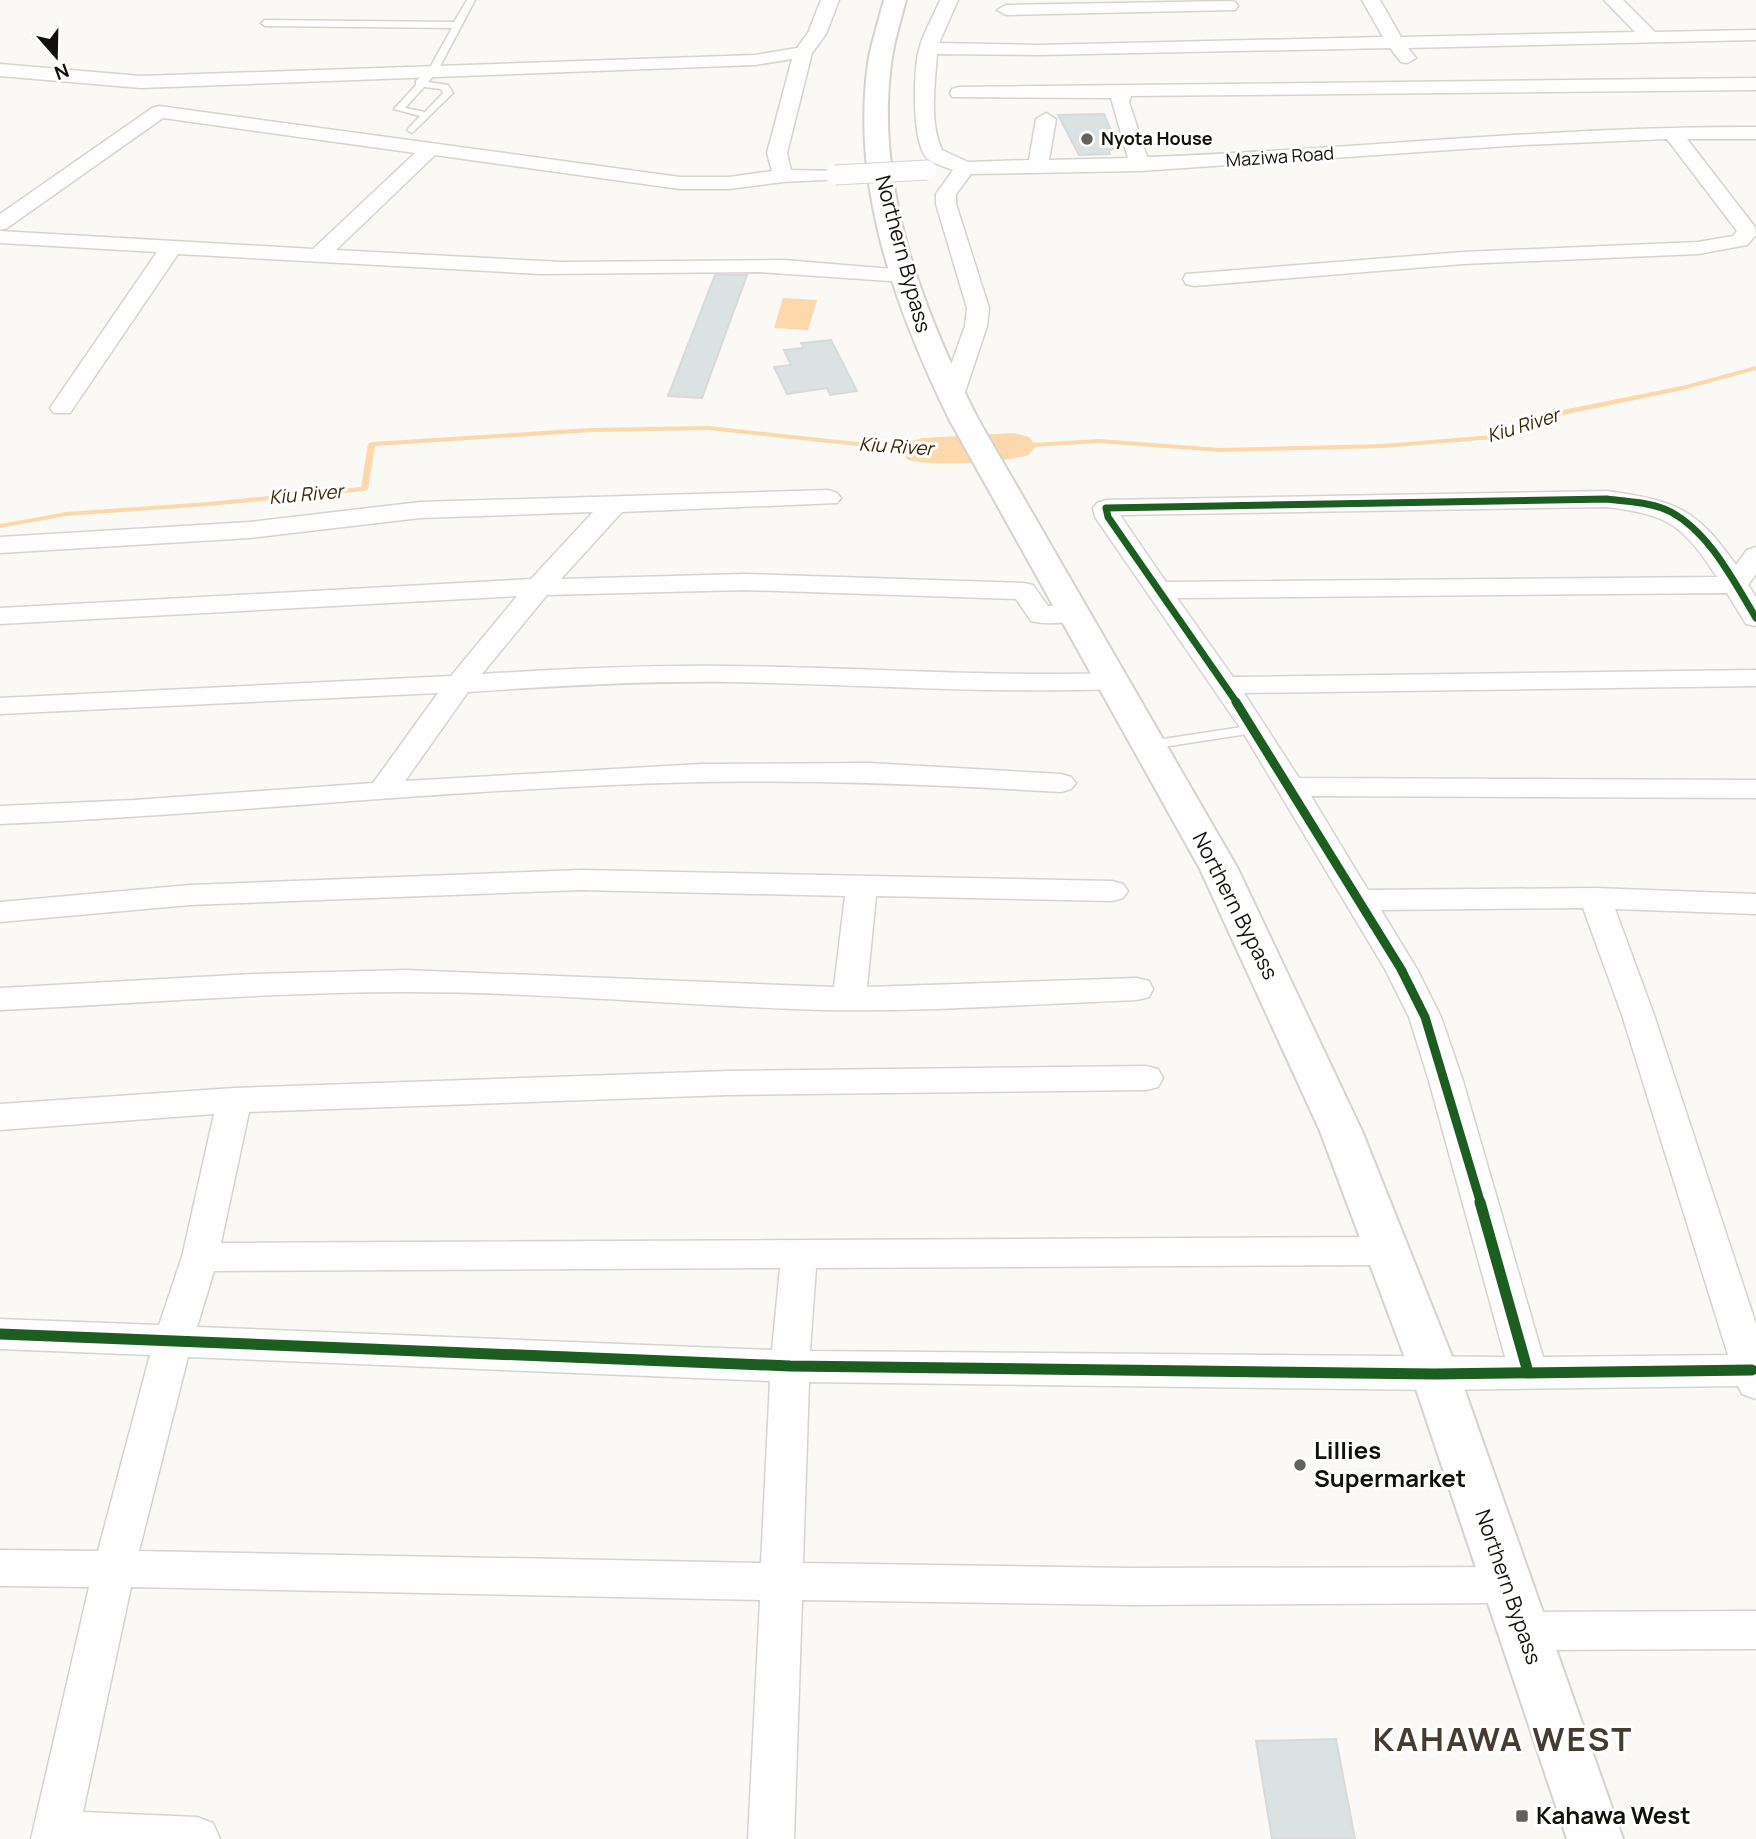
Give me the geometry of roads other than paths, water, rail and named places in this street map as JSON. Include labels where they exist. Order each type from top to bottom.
[{"type":"main road","name":"Northern Bypass","points":[[895,0],[884,29],[880,56],[876,100],[877,148],[882,190],[904,276],[928,347],[951,398],[1219,869],[1298,1034],[1341,1131],[1435,1374],[1592,1837]]},
{"type":"street","points":[[783,176],[777,153],[803,52],[817,34],[830,0]]},
{"type":"street","points":[[949,0],[928,48],[925,94],[927,139],[934,154],[965,168],[946,194],[946,204],[978,308],[976,326],[951,398]]},
{"type":"street","points":[[1371,0],[1396,44],[1433,88]]},
{"type":"street","points":[[1613,0],[1652,39]]},
{"type":"street","points":[[1135,42],[1229,6]]},
{"type":"street","points":[[1006,10],[1135,42],[1433,88],[1749,84]]},
{"type":"street","points":[[928,48],[1135,42],[1396,44],[1756,35]]},
{"type":"street","points":[[1692,38],[1717,61],[1749,84]]},
{"type":"street","points":[[1135,42],[1120,102],[1140,165]]},
{"type":"street","points":[[0,70],[119,82],[426,78],[755,60],[803,52]]},
{"type":"street","points":[[0,225],[159,112],[166,102],[169,82]]},
{"type":"street","points":[[959,93],[1122,92]]},
{"type":"street","name":"Maziwa Road","points":[[159,112],[680,183],[729,183],[783,176],[965,168],[1140,165],[1672,132],[1756,133]]},
{"type":"street","points":[[1038,166],[1046,119]]},
{"type":"street","points":[[1194,279],[1463,258],[1698,248],[1740,241],[1748,231],[1672,132]]},
{"type":"street","points":[[317,256],[430,149]]},
{"type":"street","points":[[0,197],[33,201]]},
{"type":"street","points":[[0,237],[540,268],[603,270],[714,266],[822,269],[904,276]]},
{"type":"street","points":[[62,408],[171,248]]},
{"type":"street","points":[[0,545],[250,530],[420,510],[828,498]]},
{"type":"street","points":[[1528,1372],[1425,1017],[1401,969],[1292,787],[1227,685],[1108,517],[1106,508],[1607,499],[1629,502],[1670,512],[1687,523],[1735,585],[1756,618]]},
{"type":"street","points":[[382,792],[459,684],[539,587],[613,506]]},
{"type":"street","points":[[1735,585],[1756,555]]},
{"type":"street","points":[[0,616],[539,587],[745,582],[1024,591],[1040,615],[1074,613]]},
{"type":"street","points":[[1158,590],[1735,585]]},
{"type":"street","points":[[0,706],[600,675],[727,674],[1024,684],[1114,681]]},
{"type":"street","points":[[1227,685],[1756,678]]},
{"type":"street","points":[[0,815],[702,773],[869,772],[1062,783]]},
{"type":"street","points":[[1292,787],[1756,789]]},
{"type":"street","points":[[0,912],[190,895],[581,880],[1112,891]]},
{"type":"street","points":[[849,998],[862,886]]},
{"type":"street","points":[[1360,900],[1595,898],[1756,904]]},
{"type":"street","points":[[0,1334],[789,1366],[1435,1374],[1528,1372],[1754,1377],[1638,1015],[1595,898]]},
{"type":"street","points":[[0,999],[276,984],[407,981],[570,985],[849,998],[1137,989]]},
{"type":"street","points":[[0,1116],[234,1100],[727,1083],[1146,1078]]},
{"type":"street","points":[[197,1839],[55,1836],[114,1568],[173,1342],[200,1257],[234,1100]]},
{"type":"street","points":[[200,1257],[1387,1251]]},
{"type":"street","points":[[771,1839],[789,1366],[799,1256]]},
{"type":"street","points":[[0,1568],[1098,1588],[1314,1589],[1507,1585]]},
{"type":"street","points":[[1523,1630],[1756,1630]]},
{"type":"lane","points":[[427,115],[399,109],[426,78],[471,0]]},
{"type":"lane","points":[[265,23],[458,25]]},
{"type":"lane","points":[[412,130],[449,93],[445,87],[426,78]]},
{"type":"lane","points":[[1150,745],[1255,729]]},
{"type":"waterway","name":"Kiu River","points":[[1014,446],[1099,441],[1220,450],[1383,446],[1494,437],[1546,416],[1683,388],[1756,368]]},
{"type":"waterway","name":"Kiu River","points":[[0,526],[66,514],[364,489],[372,444],[591,430],[709,428],[923,451]]},
{"type":"waterway","name":"Kiu River","points":[[923,451],[1014,446]]},
{"type":"place","name":"Nyota House","points":[[1087,139]]},
{"type":"place","name":"Lillies Supermarket","points":[[1300,1465]]},
{"type":"place","name":"Kahawa West","points":[[1522,1816]]},
{"type":"district","name":"KAHAWA WEST","points":[[1503,1739]]}]
